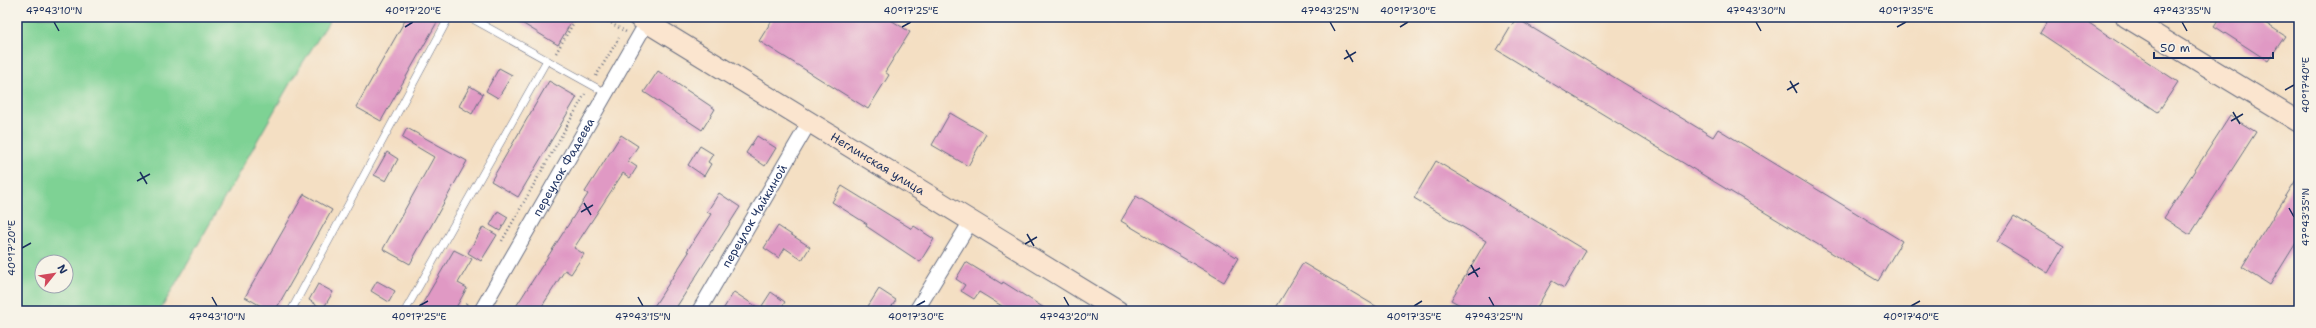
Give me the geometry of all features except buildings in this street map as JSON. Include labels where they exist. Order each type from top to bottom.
[{"type":"street","points":[[2126,17],[2299,122]]},
{"type":"street","name":"переулок Фадеева","points":[[481,311],[606,93],[641,26]]},
{"type":"street","name":"Неглинская улица","points":[[641,26],[810,121],[1118,311]]},
{"type":"street","name":"переулок Чайкиной","points":[[699,311],[810,121]]},
{"type":"street","points":[[916,311],[971,221]]},
{"type":"lane","points":[[291,311],[450,17]]},
{"type":"lane","points":[[469,17],[606,93]]},
{"type":"lane","points":[[405,311],[549,61]]},
{"type":"path","points":[[549,61],[577,17]]},
{"type":"path","points":[[600,17],[623,30],[641,26]]},
{"type":"path","points":[[501,242],[623,30]]},
{"type":"path","points":[[462,311],[470,297]]},
{"type":"green space","points":[[17,17],[332,17],[293,78],[160,311],[17,311]]}]
